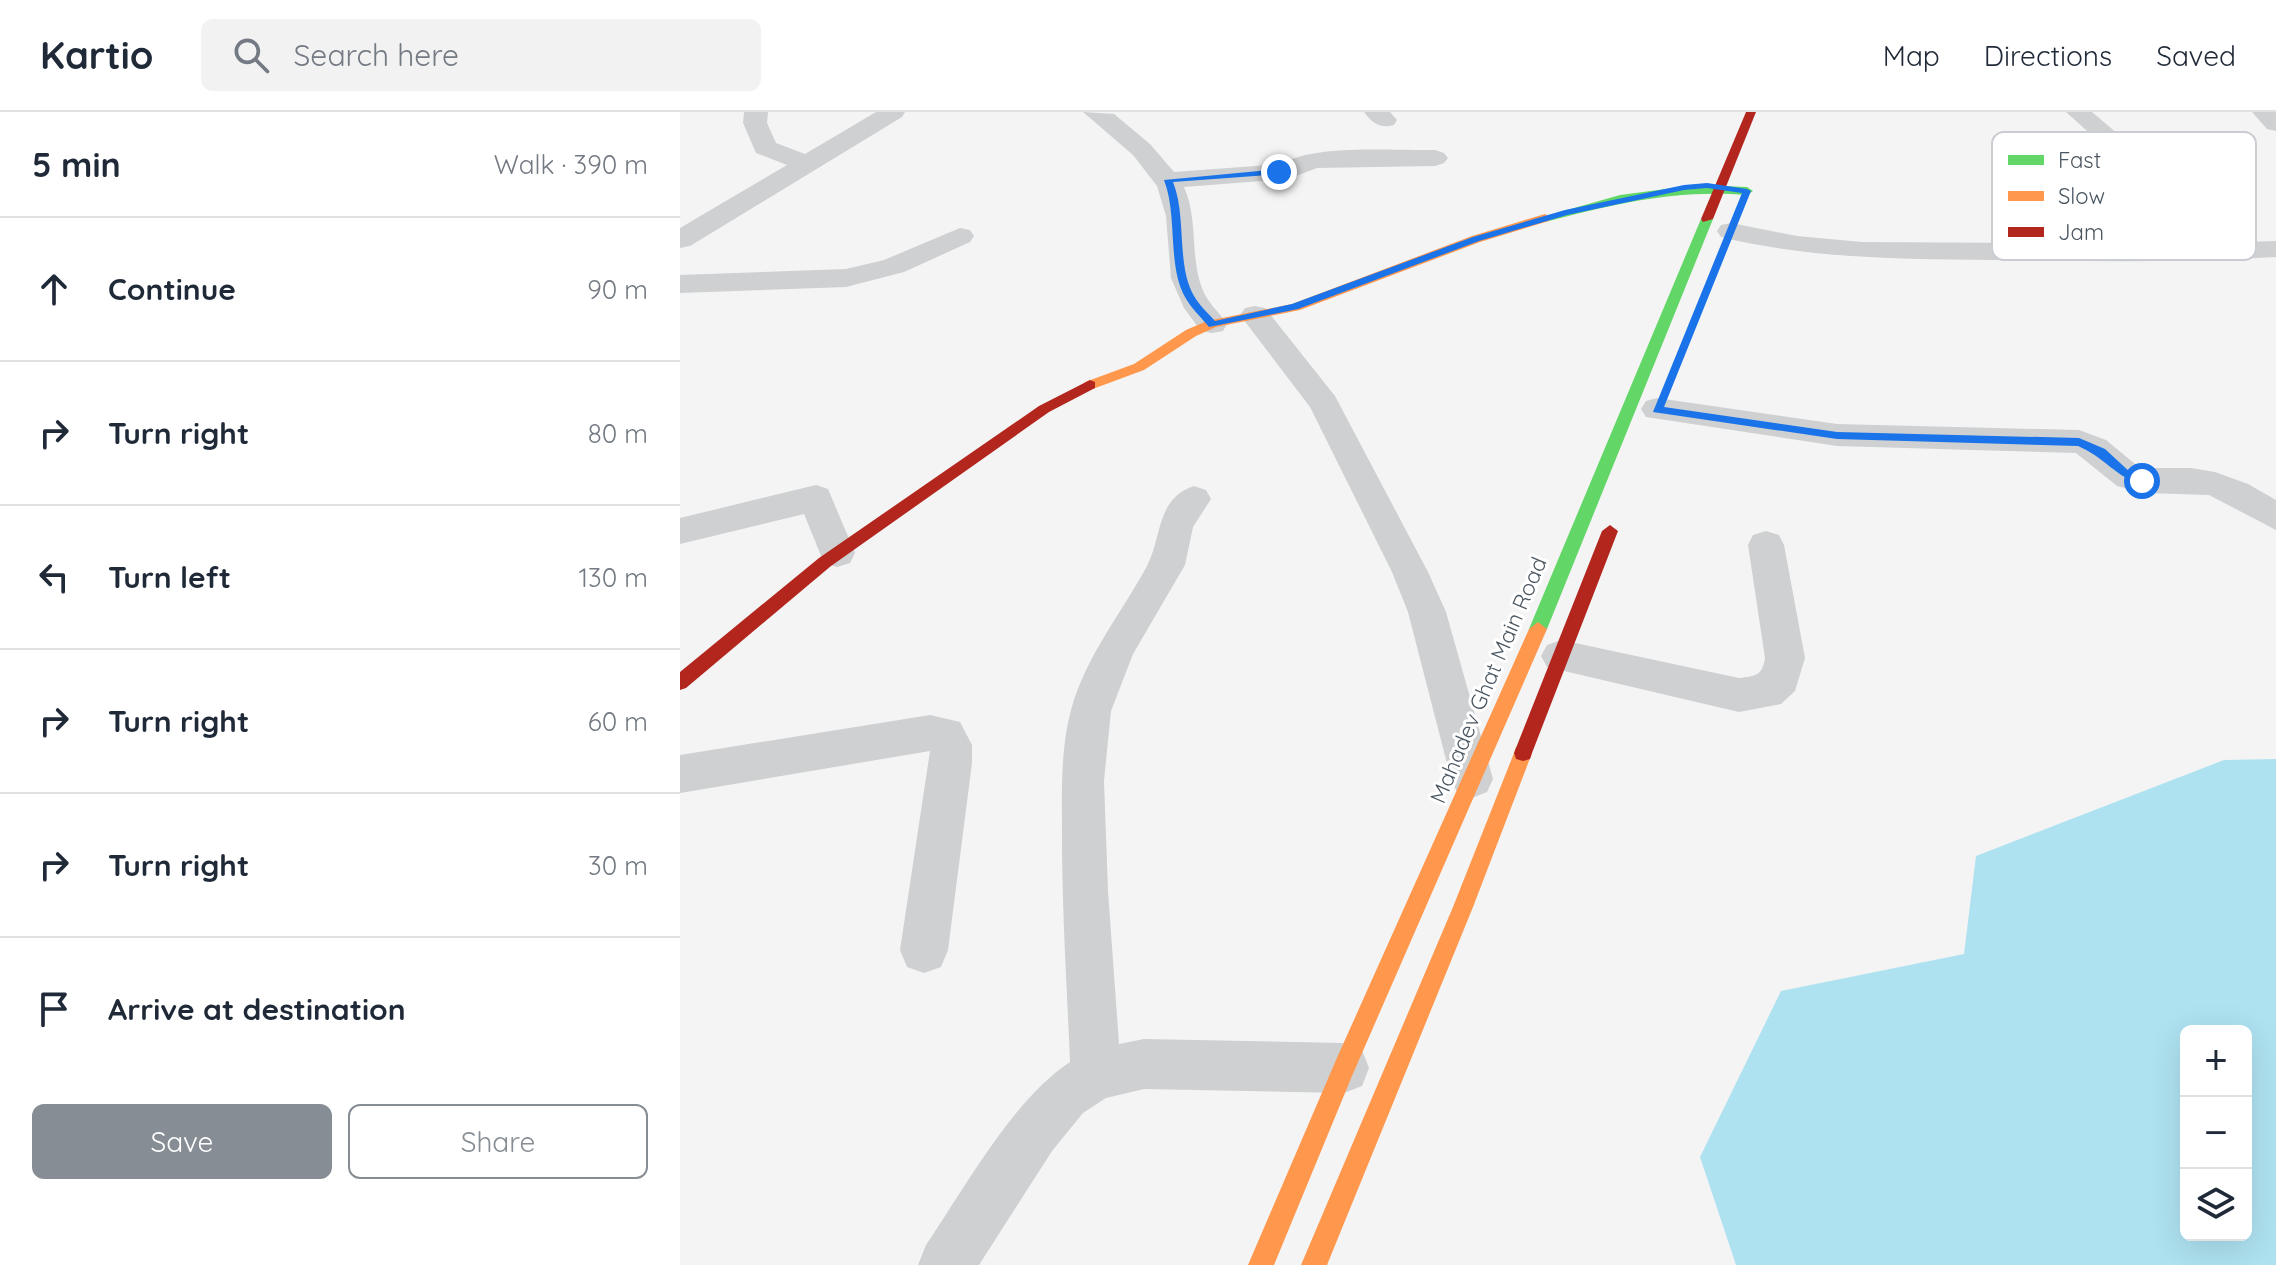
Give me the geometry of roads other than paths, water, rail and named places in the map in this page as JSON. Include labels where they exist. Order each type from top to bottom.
[{"type":"street","points":[[756,112],[755,123],[765,148],[805,163]]},
{"type":"street","points":[[680,240],[893,112]]},
{"type":"street","points":[[1095,112],[1115,124],[1168,180],[1175,198],[1183,279],[1189,296],[1212,324]]},
{"type":"street","name":"Mahadev Ghat Main Road","points":[[1261,1265],[1472,779],[1751,112]]},
{"type":"street","points":[[2078,112],[2101,132]]},
{"type":"street","points":[[2264,112],[2276,124]]},
{"type":"street","points":[[1168,180],[1288,171],[1301,163],[1317,160],[1435,158]]},
{"type":"street","points":[[680,683],[837,553],[1044,409],[1074,391],[1139,367],[1191,333],[1212,324],[1306,303],[1476,239],[1565,212],[1684,187],[1721,188],[1739,211],[1792,246],[1850,251],[1992,254]]},
{"type":"street","points":[[680,284],[846,278],[894,266],[960,236]]},
{"type":"street","points":[[2256,251],[2276,249]]},
{"type":"street","points":[[1255,315],[1324,404],[1410,572],[1427,612],[1472,779]]},
{"type":"street","points":[[1657,409],[1837,435],[2079,442],[2101,451],[2127,476],[2142,481],[2211,482],[2246,497],[2276,517]]},
{"type":"street","points":[[680,531],[816,498],[837,553]]},
{"type":"street","points":[[1096,1075],[1085,891],[1083,781],[1091,711],[1115,649],[1167,565],[1176,524],[1194,499]]},
{"type":"street","points":[[1314,1265],[1463,907],[1618,511]]},
{"type":"street","points":[[1561,656],[1739,695],[1767,692],[1781,679],[1785,658],[1766,545]]},
{"type":"street","points":[[680,774],[930,733],[945,735],[951,745],[951,763],[924,950]]},
{"type":"street","points":[[946,1265],[1034,1133],[1065,1095],[1096,1075],[1144,1064],[1344,1068]]},
{"type":"water","points":[[2276,759],[2276,1265],[1736,1265],[1700,1157],[1781,991],[1964,954],[1976,856],[2224,760]]}]
